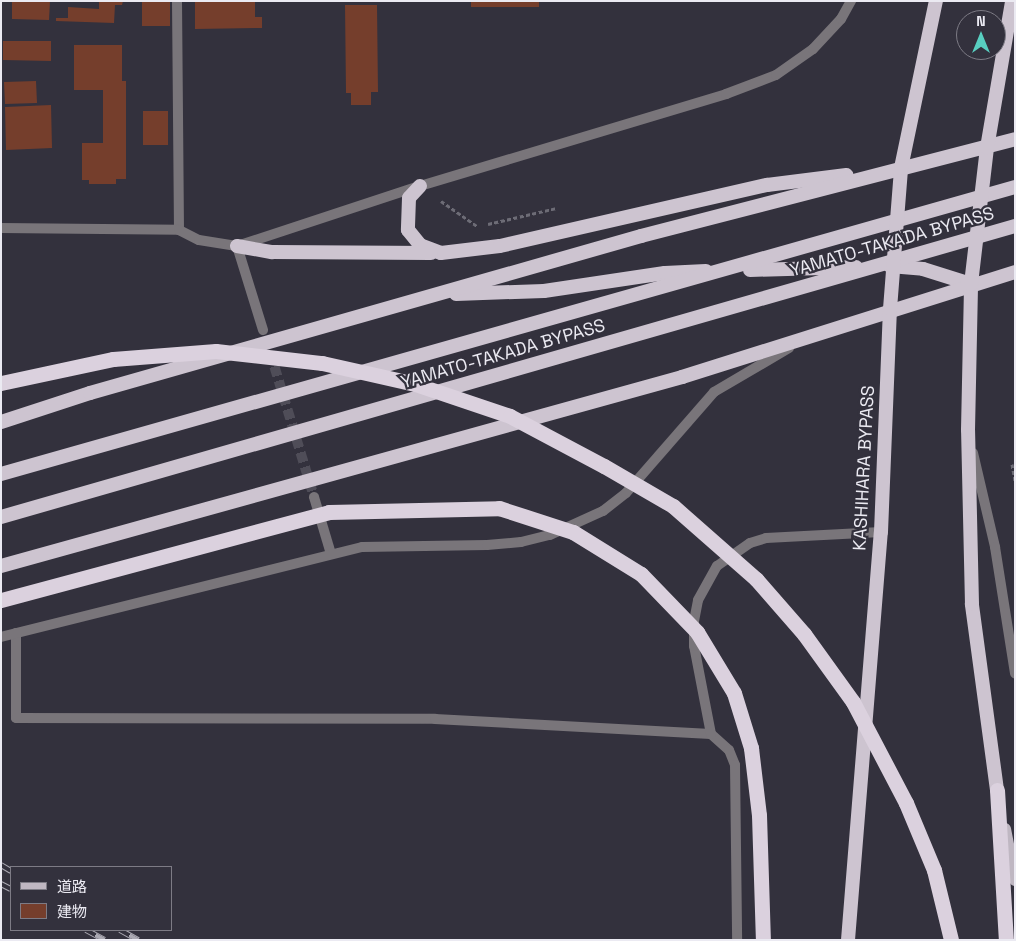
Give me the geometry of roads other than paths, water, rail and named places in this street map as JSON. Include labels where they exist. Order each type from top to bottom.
[{"type":"highway","name":"KASHIHARA BYPASS","points":[[848,940],[881,532],[890,309],[901,168],[936,1]]},
{"type":"highway","points":[[1006,940],[997,790],[972,604],[968,430],[972,284],[987,148],[1012,1]]},
{"type":"highway","points":[[1,422],[90,393],[642,236],[901,168],[987,148],[1015,139]]},
{"type":"highway","points":[[237,246],[272,252],[441,253],[500,246],[768,185],[901,168]]},
{"type":"highway","points":[[420,186],[409,198],[408,230],[420,245],[441,253]]},
{"type":"highway","name":"YAMATO-TAKADA BYPASS","points":[[1,474],[1015,187]]},
{"type":"highway","name":"YAMATO-TAKADA BYPASS","points":[[1,517],[1015,226]]},
{"type":"highway","points":[[436,294],[544,291],[665,273],[894,266],[923,269],[972,284]]},
{"type":"highway","points":[[1,566],[682,377],[803,340],[890,309],[1015,272]]},
{"type":"highway","points":[[1,383],[113,359],[216,352],[322,363],[415,384],[510,416],[673,506],[756,580],[804,634],[853,702],[906,803],[927,853],[951,940]]},
{"type":"highway","points":[[1,600],[329,512],[499,508],[573,532],[641,574],[697,632],[734,692],[751,748],[759,815],[763,940]]},
{"type":"main road","points":[[997,790],[1015,880]]},
{"type":"street","points":[[177,1],[179,230]]},
{"type":"street","points":[[1,228],[179,230],[199,240],[237,246],[420,186],[726,94],[776,74],[813,49],[841,19],[851,1]]},
{"type":"street","points":[[237,246],[263,330]]},
{"type":"street","points":[[1,637],[332,554],[392,545],[521,542],[578,525],[626,493],[714,392],[803,340]]},
{"type":"street","points":[[968,430],[995,546],[1015,671]]},
{"type":"street","points":[[314,497],[332,554]]},
{"type":"street","points":[[710,734],[694,646],[694,621],[698,600],[717,566],[750,543],[766,538],[881,532]]},
{"type":"street","points":[[16,633],[16,718],[389,718],[710,734],[729,750],[735,765],[737,940]]},
{"type":"tunnel","points":[[270,352],[314,497]]},
{"type":"railway","points":[[1,865],[10,870]]},
{"type":"railway","points":[[1,884],[10,888]]},
{"type":"railway","points":[[88,931],[105,940]]},
{"type":"railway","points":[[122,931],[138,940]]}]
